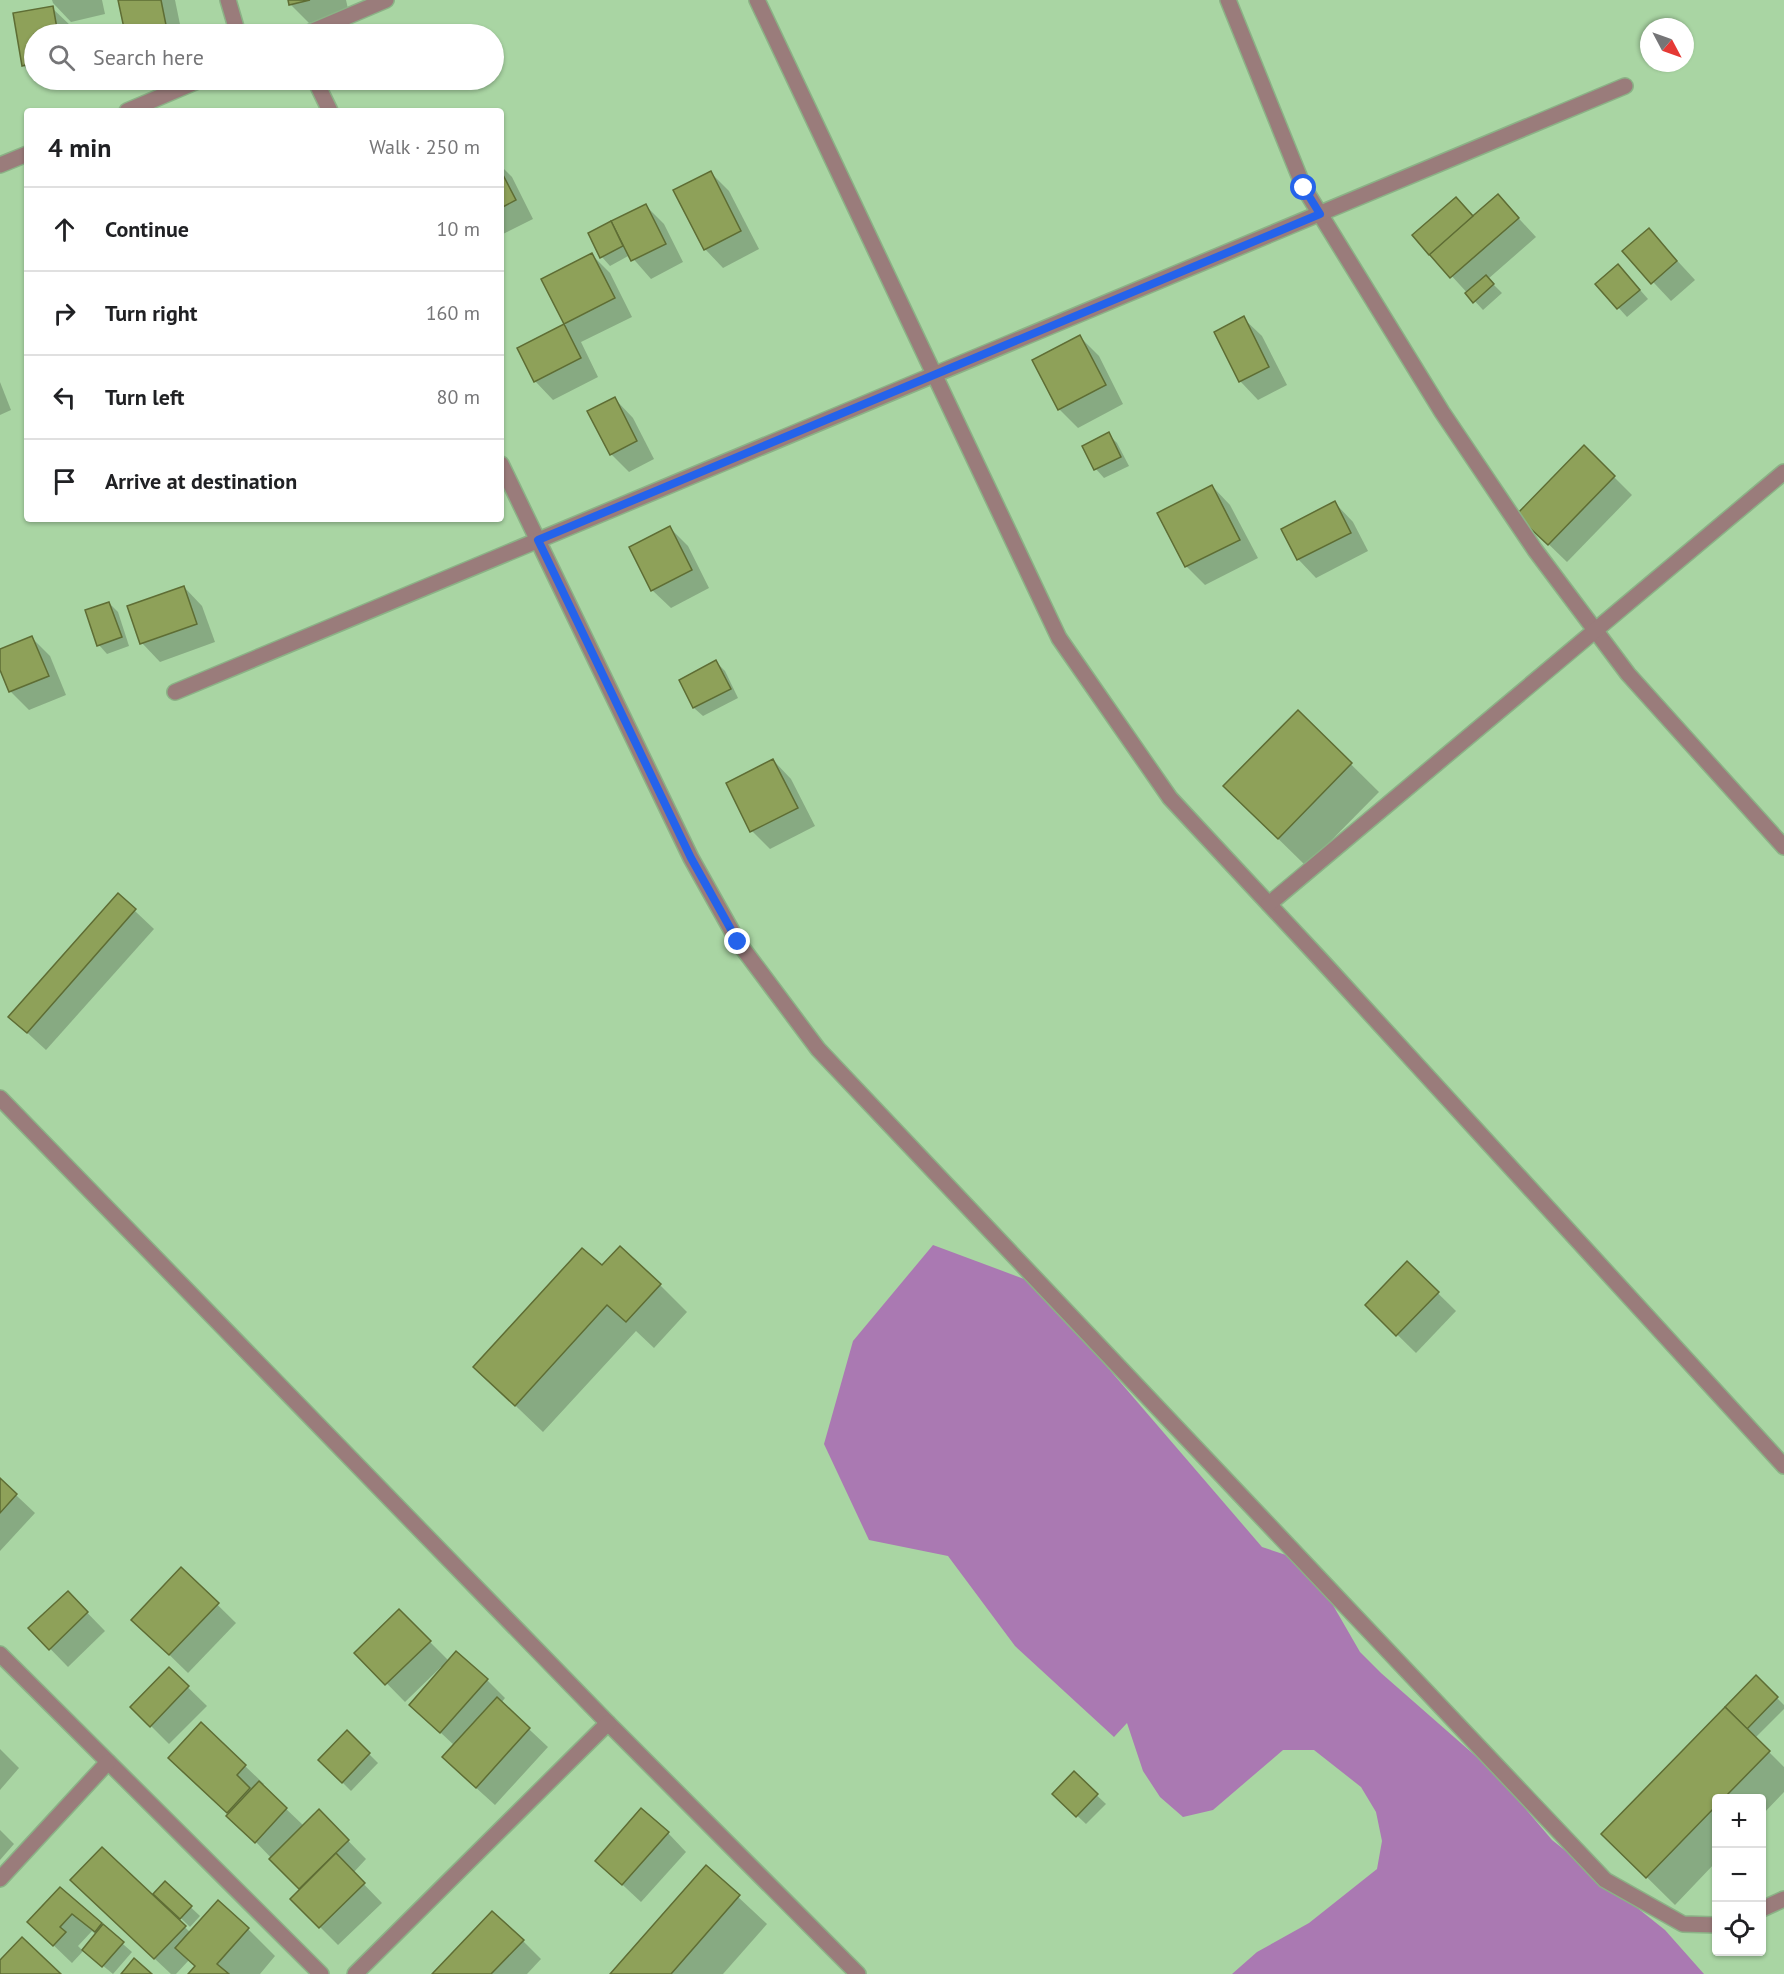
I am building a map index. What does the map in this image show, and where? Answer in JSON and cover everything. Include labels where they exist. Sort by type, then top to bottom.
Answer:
[{"type":"street","points":[[228,0],[235,24]]},
{"type":"street","points":[[330,24],[386,0]]},
{"type":"street","points":[[757,0],[1059,638],[1170,798],[1784,1466]]},
{"type":"street","points":[[1228,0],[1304,188],[1442,411],[1535,550],[1628,674],[1784,847]]},
{"type":"street","points":[[176,692],[1625,86]]},
{"type":"street","points":[[134,108],[176,90]]},
{"type":"street","points":[[320,90],[329,108]]},
{"type":"street","points":[[0,165],[24,155]]},
{"type":"street","points":[[504,470],[691,858],[738,942],[818,1049],[1605,1880],[1683,1924],[1712,1925]]},
{"type":"street","points":[[1269,904],[1784,472]]},
{"type":"street","points":[[0,1098],[608,1723],[858,1974]]},
{"type":"street","points":[[0,1654],[321,1974]]},
{"type":"street","points":[[355,1974],[608,1723]]},
{"type":"street","points":[[0,1879],[108,1762]]},
{"type":"street","points":[[1766,1907],[1784,1899]]},
{"type":"shaded area","points":[[933,1245],[1035,1283],[1262,1547],[1292,1557],[1330,1600],[1360,1652],[1495,1773],[1552,1840],[1665,1930],[1704,1974],[1232,1974],[1257,1952],[1309,1923],[1377,1869],[1382,1841],[1376,1812],[1361,1787],[1314,1750],[1283,1750],[1213,1810],[1183,1817],[1160,1797],[1143,1771],[1127,1723],[1114,1737],[1015,1646],[948,1556],[869,1540],[824,1444],[853,1341]]},
{"type":"building","points":[[118,0],[161,0],[166,24],[123,24]]},
{"type":"building","points":[[288,0],[310,0],[289,5]]},
{"type":"building","points":[[53,6],[56,24],[24,24],[24,66],[22,66],[13,13]]},
{"type":"building","points":[[711,171],[741,231],[704,250],[673,190]]},
{"type":"building","points":[[504,177],[516,200],[504,206]]},
{"type":"building","points":[[1498,194],[1519,218],[1450,278],[1429,254]]},
{"type":"building","points":[[1456,197],[1473,216],[1429,255],[1412,235]]},
{"type":"building","points":[[646,204],[666,244],[631,261],[611,221]]},
{"type":"building","points":[[611,221],[623,246],[600,258],[588,233]]},
{"type":"building","points":[[1649,228],[1677,261],[1651,284],[1622,251]]},
{"type":"building","points":[[592,253],[615,298],[564,324],[541,279]]},
{"type":"building","points":[[1618,264],[1640,290],[1617,309],[1595,284]]},
{"type":"building","points":[[1486,275],[1494,284],[1473,303],[1465,293]]},
{"type":"building","points":[[1244,316],[1269,367],[1239,382],[1214,332]]},
{"type":"building","points":[[564,324],[581,358],[534,382],[517,348]]},
{"type":"building","points":[[1080,335],[1106,385],[1058,410],[1032,360]]},
{"type":"building","points":[[615,397],[637,441],[610,455],[587,411]]},
{"type":"building","points":[[1109,432],[1121,457],[1094,470],[1082,446]]},
{"type":"building","points":[[1584,445],[1615,476],[1548,545],[1516,515]]},
{"type":"building","points":[[1212,485],[1240,540],[1185,567],[1157,513]]},
{"type":"building","points":[[1335,501],[1351,533],[1297,560],[1281,529]]},
{"type":"building","points":[[670,526],[692,570],[651,591],[629,547]]},
{"type":"building","points":[[184,586],[197,624],[140,644],[127,606]]},
{"type":"building","points":[[109,602],[122,637],[97,646],[85,610]]},
{"type":"building","points":[[32,636],[49,676],[9,692],[0,670],[0,649]]},
{"type":"building","points":[[716,660],[731,689],[693,708],[679,680]]},
{"type":"building","points":[[1298,710],[1352,763],[1278,839],[1223,786]]},
{"type":"building","points":[[773,759],[798,808],[750,832],[726,783]]},
{"type":"building","points":[[118,893],[136,909],[27,1033],[8,1017]]},
{"type":"building","points":[[620,1246],[661,1284],[626,1322],[607,1305],[515,1406],[473,1367],[582,1248],[602,1265]]},
{"type":"building","points":[[1407,1261],[1439,1292],[1396,1336],[1365,1305]]},
{"type":"building","points":[[0,1478],[17,1494],[0,1513]]},
{"type":"building","points":[[181,1567],[219,1603],[169,1655],[131,1620]]},
{"type":"building","points":[[68,1591],[88,1612],[49,1650],[28,1628]]},
{"type":"building","points":[[399,1609],[431,1641],[385,1685],[354,1653]]},
{"type":"building","points":[[456,1651],[488,1679],[440,1733],[409,1705]]},
{"type":"building","points":[[169,1667],[189,1686],[150,1727],[130,1707]]},
{"type":"building","points":[[1756,1675],[1778,1697],[1747,1729],[1725,1707]]},
{"type":"building","points":[[497,1697],[530,1728],[476,1788],[442,1757]]},
{"type":"building","points":[[1725,1707],[1770,1751],[1728,1794],[1712,1794],[1712,1810],[1646,1878],[1601,1834]]},
{"type":"building","points":[[201,1722],[246,1765],[237,1775],[250,1788],[227,1813],[168,1758]]},
{"type":"building","points":[[347,1730],[370,1753],[342,1783],[318,1760]]},
{"type":"building","points":[[1074,1771],[1098,1794],[1076,1817],[1052,1794]]},
{"type":"building","points":[[259,1781],[287,1808],[255,1843],[226,1816]]},
{"type":"building","points":[[641,1808],[669,1832],[622,1885],[595,1861]]},
{"type":"building","points":[[319,1809],[349,1840],[299,1889],[269,1859]]},
{"type":"building","points":[[102,1847],[186,1926],[154,1959],[70,1880]]},
{"type":"building","points":[[336,1853],[365,1883],[319,1928],[290,1899]]},
{"type":"building","points":[[706,1865],[740,1895],[671,1974],[610,1974]]},
{"type":"building","points":[[165,1881],[192,1906],[180,1919],[153,1894]]},
{"type":"building","points":[[60,1887],[102,1923],[95,1932],[72,1914],[60,1927],[66,1932],[53,1946],[27,1922]]},
{"type":"building","points":[[218,1900],[249,1928],[217,1964],[229,1974],[188,1974],[195,1966],[175,1948]]},
{"type":"building","points":[[492,1911],[524,1940],[491,1974],[432,1974]]},
{"type":"building","points":[[103,1924],[124,1942],[102,1967],[82,1950]]},
{"type":"building","points":[[22,1937],[61,1974],[0,1974],[0,1960]]},
{"type":"building","points":[[134,1958],[152,1974],[121,1974]]},
{"type":"route","points":[[738,942],[691,858],[538,540],[1320,214],[1304,188]]}]
